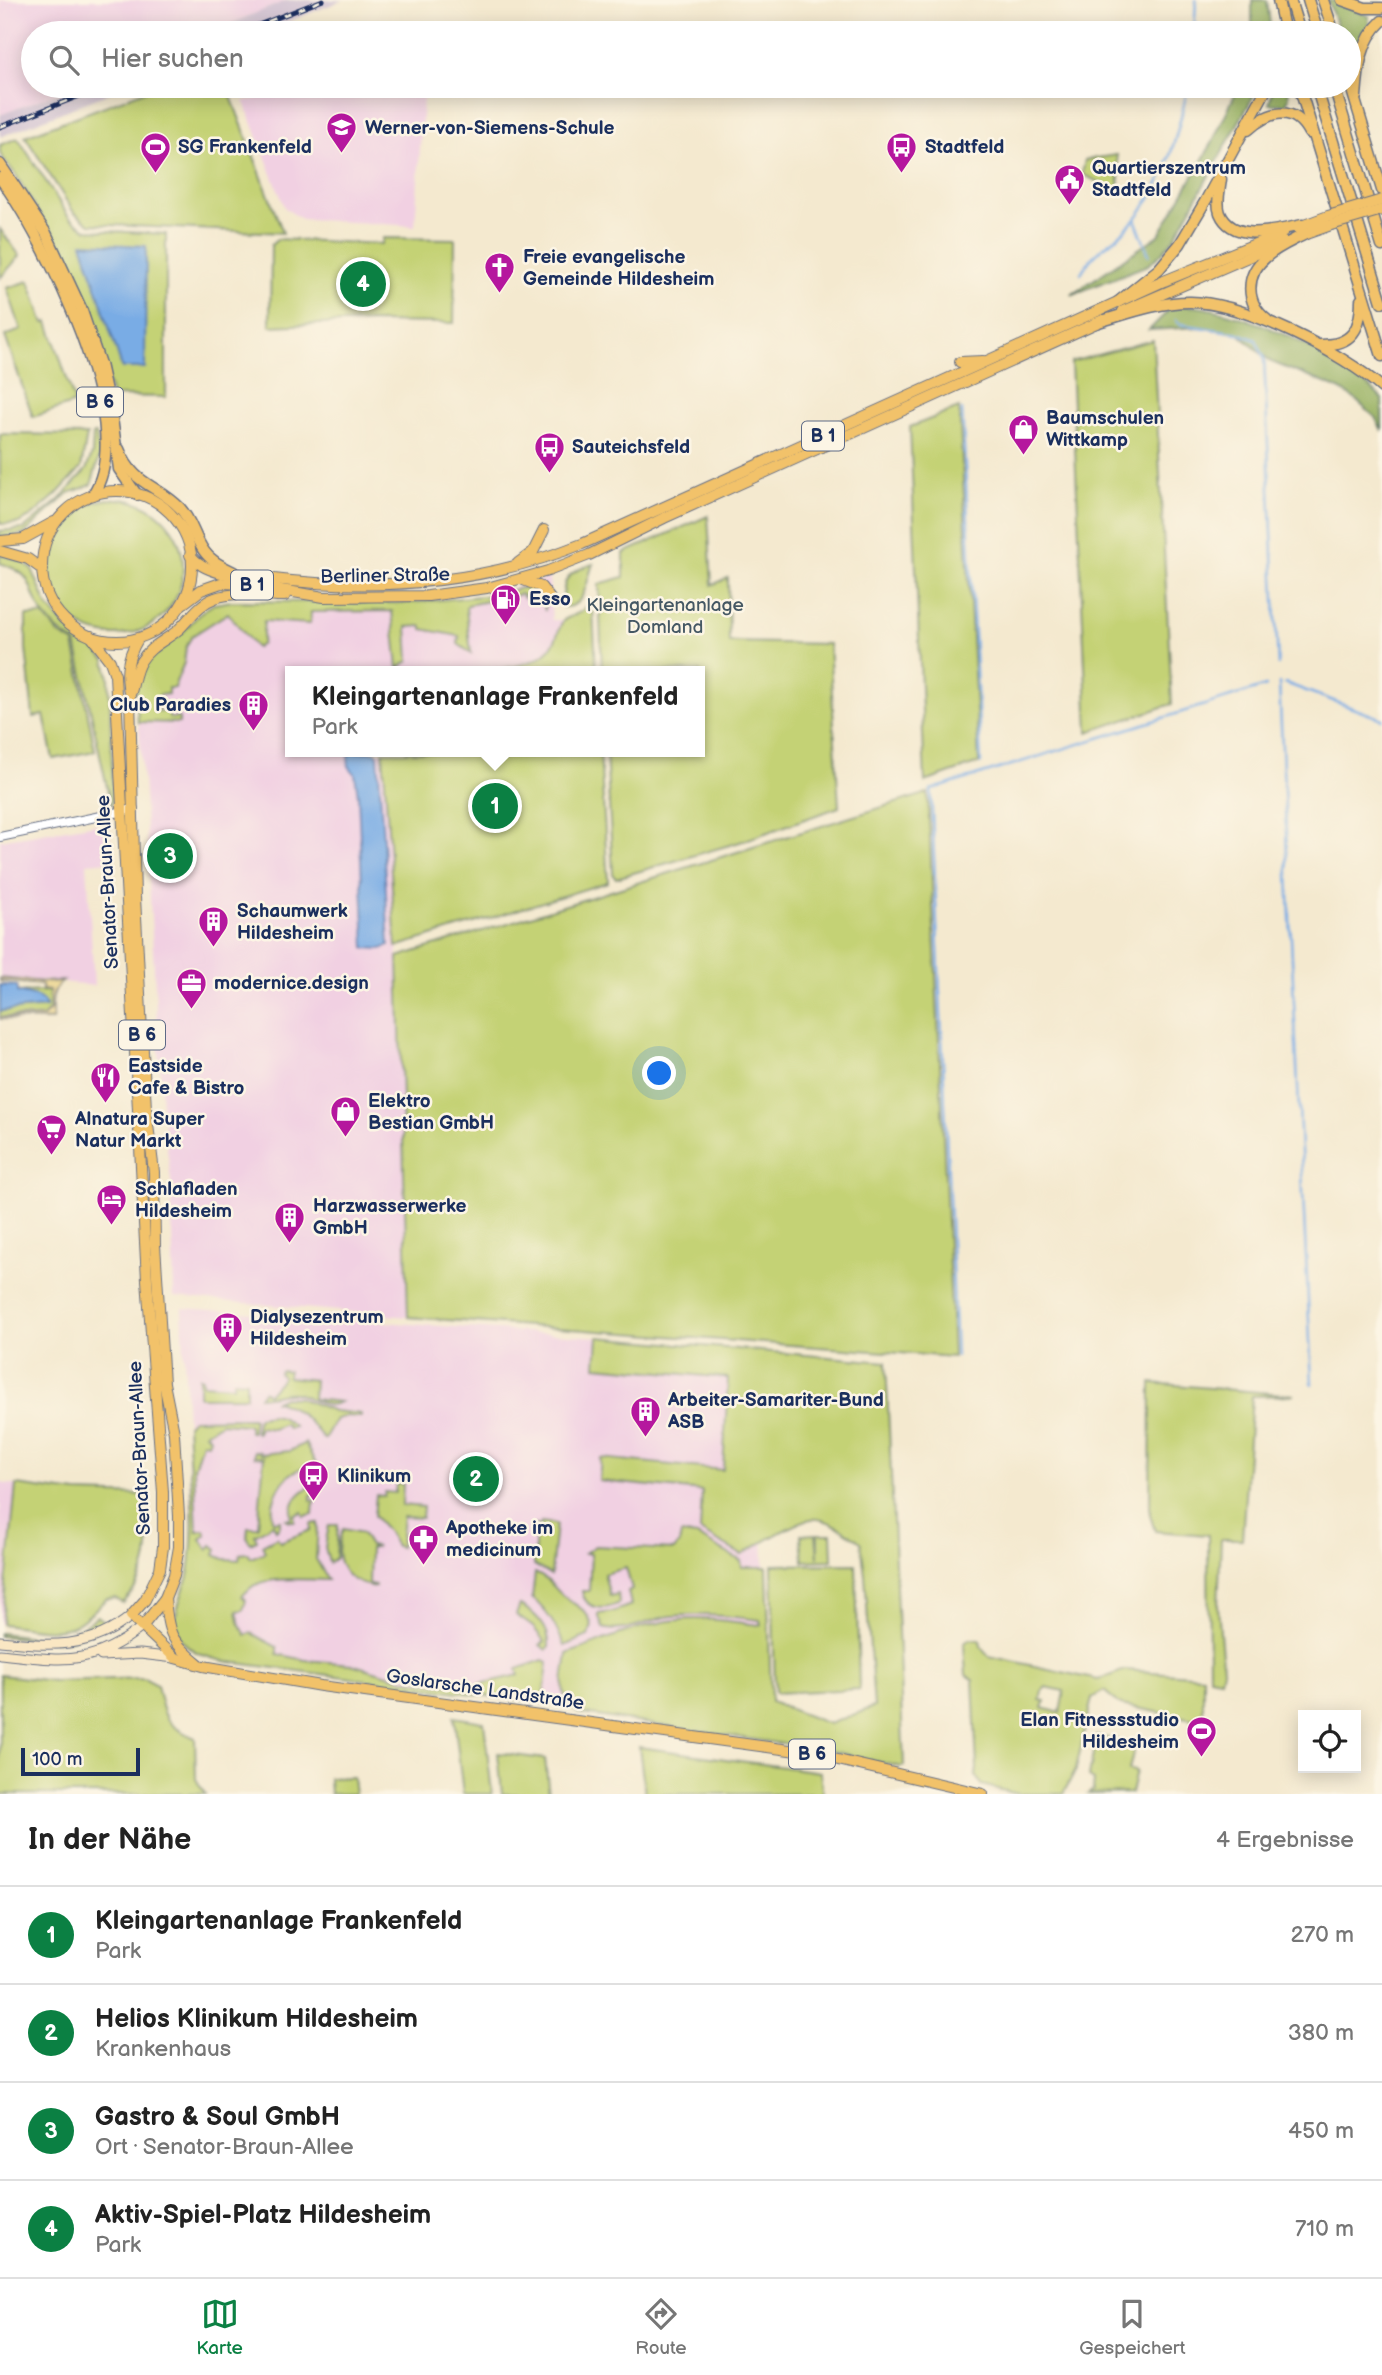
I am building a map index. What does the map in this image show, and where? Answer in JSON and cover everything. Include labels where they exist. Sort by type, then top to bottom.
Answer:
[{"type":"highway","points":[[1278,0],[1282,21]]},
{"type":"highway","points":[[1290,0],[1296,21]]},
{"type":"highway","points":[[1308,0],[1314,21]]},
{"type":"highway","points":[[1322,0],[1330,21]]},
{"type":"highway","points":[[1342,0],[1365,8],[1382,8]]},
{"type":"highway","points":[[1361,57],[1372,30],[1382,21]]},
{"type":"highway","points":[[1118,302],[1170,257],[1194,222],[1262,98]]},
{"type":"highway","points":[[1303,98],[1382,356]]},
{"type":"highway","points":[[1320,98],[1382,302]]},
{"type":"highway","points":[[1338,98],[1382,246]]},
{"type":"highway","points":[[1354,98],[1382,190]]},
{"type":"highway","points":[[1356,103],[1357,98]]},
{"type":"highway","points":[[1241,137],[1264,118],[1282,113],[1295,117],[1304,124],[1320,153]]},
{"type":"highway","name":"B 6","points":[[0,164],[46,233],[69,280],[100,364],[120,469],[137,495]]},
{"type":"highway","points":[[1222,171],[1218,202],[1220,212],[1234,227],[1250,232],[1303,230]]},
{"type":"highway","name":"B 6","points":[[0,178],[50,260],[72,310],[91,365],[106,444],[104,472],[93,494]]},
{"type":"highway","points":[[1275,326],[1260,315],[1254,306],[1250,296],[1253,274],[1267,257],[1303,230]]},
{"type":"highway","points":[[1314,344],[1332,345],[1351,336],[1361,316],[1361,290]]},
{"type":"highway","points":[[1095,323],[1167,303],[1215,304],[1237,310],[1314,344],[1353,365],[1382,388]]},
{"type":"highway","points":[[114,432],[122,457],[131,471],[179,508],[190,521],[210,558],[239,575]]},
{"type":"main road","name":"B 1","points":[[987,361],[1198,267],[1382,201]]},
{"type":"main road","name":"B 1","points":[[1329,221],[1382,210]]},
{"type":"main road","name":"B 1","points":[[1095,323],[1303,230]]},
{"type":"main road","name":"Berliner Straße","points":[[184,603],[201,590],[221,583],[244,584],[324,597],[391,598],[446,595],[487,588],[548,571],[589,555],[664,518],[1095,323]]},
{"type":"main road","points":[[960,362],[987,361]]},
{"type":"main road","name":"Berliner Straße","points":[[190,555],[204,567],[239,575],[327,584],[388,586],[439,582],[512,567],[582,544],[987,361]]},
{"type":"main road","points":[[0,541],[23,539],[55,522],[74,502],[93,494],[114,491],[137,495],[154,503],[169,515],[181,531],[190,555],[189,585],[184,603],[166,625],[138,639],[111,640],[91,636],[73,625],[58,610],[48,591],[43,570],[44,550],[55,522]]},
{"type":"main road","points":[[512,567],[533,552],[544,530]]},
{"type":"main road","points":[[0,551],[28,559],[43,570]]},
{"type":"main road","points":[[520,579],[541,587],[551,600]]},
{"type":"main road","points":[[130,697],[138,667],[145,655],[176,632],[207,602],[236,595],[324,597]]},
{"type":"main road","name":"Senator-Braun-Allee","points":[[91,636],[110,661],[115,675],[148,1289],[162,1462],[162,1557],[156,1579],[145,1600],[131,1616]]},
{"type":"main road","name":"Senator-Braun-Allee","points":[[138,639],[127,665],[135,897],[146,1109],[154,1172],[155,1245],[164,1383],[174,1433],[179,1495],[177,1562],[165,1598],[142,1627]]},
{"type":"main road","name":"B 6","points":[[165,1598],[169,1632],[176,1645],[203,1666]]},
{"type":"main road","points":[[0,1641],[47,1646],[79,1643],[116,1628],[131,1616]]},
{"type":"main road","name":"B 6","points":[[131,1616],[142,1627]]},
{"type":"main road","points":[[92,1656],[122,1642],[142,1627]]},
{"type":"main road","name":"Goslarsche Landstraße","points":[[142,1627],[175,1658],[203,1666],[321,1686],[804,1752],[983,1794]]},
{"type":"main road","points":[[0,1654],[61,1659],[140,1654],[175,1658]]},
{"type":"street","points":[[0,837],[134,809]]},
{"type":"shaded area","points":[[0,0],[288,0],[237,21],[21,21],[21,98],[43,98],[0,115]]},
{"type":"shaded area","points":[[288,0],[343,0],[290,21],[237,21]]},
{"type":"shaded area","points":[[44,98],[97,98],[0,137],[0,115]]},
{"type":"shaded area","name":"Werner-von-Siemens-Schule","points":[[259,98],[423,98],[415,226],[301,219],[285,208],[244,101]]},
{"type":"shaded area","points":[[549,578],[552,620],[563,620],[556,640],[548,652],[533,661],[510,666],[285,666],[285,757],[383,757],[398,957],[408,1317],[174,1297],[171,1181],[162,1108],[136,687],[157,650],[172,641],[214,604],[407,603],[483,595]]},
{"type":"shaded area","points":[[109,822],[112,861],[87,863],[94,986],[0,978],[0,840]]},
{"type":"shaded area","points":[[182,1308],[598,1337],[758,1352],[769,1736],[201,1655],[188,1648],[177,1632],[176,1622],[189,1573],[192,1543]]},
{"type":"shaded area","points":[[0,1483],[16,1485],[2,1624],[0,1624]]},
{"type":"green space","points":[[1252,0],[1267,0],[1270,21],[1252,21]]},
{"type":"green space","points":[[1328,0],[1369,16],[1369,25],[1361,39],[1361,21],[1335,21]]},
{"type":"green space","name":"SG Frankenfeld","points":[[126,98],[232,98],[283,233],[90,224],[73,211],[25,136]]},
{"type":"green space","points":[[1233,98],[1252,98],[1175,237],[1162,253],[1148,265],[1071,295],[1159,235],[1211,145]]},
{"type":"green space","points":[[1271,98],[1289,98],[1286,104],[1269,104]]},
{"type":"green space","points":[[18,138],[69,217],[87,230],[166,234],[166,397],[112,396],[74,273],[16,175],[0,154],[0,145]]},
{"type":"green space","points":[[1117,155],[1120,193],[1082,174],[1085,160]]},
{"type":"green space","points":[[0,229],[20,256],[0,278]]},
{"type":"green space","points":[[383,238],[455,239],[454,323],[370,322],[270,326],[271,245],[278,239],[382,244]]},
{"type":"green space","points":[[29,281],[44,323],[48,322],[75,403],[33,417],[5,336],[21,330],[7,288]]},
{"type":"green space","points":[[1191,306],[1239,317],[1266,327],[1344,367],[1382,399],[1382,431],[1375,417],[1350,395],[1271,362],[1238,333],[1199,327],[1149,330],[1172,307]]},
{"type":"green space","points":[[1153,340],[1172,704],[1088,732],[1071,362]]},
{"type":"green space","points":[[959,408],[979,763],[925,782],[910,427]]},
{"type":"green space","points":[[0,434],[87,435],[81,468],[56,495],[32,516],[19,523],[0,524]]},
{"type":"green space","points":[[93,434],[96,434],[100,455],[91,485],[69,493],[24,534],[0,537],[0,531],[24,529],[60,499],[86,470],[92,454]]},
{"type":"green space","points":[[115,499],[141,504],[163,519],[178,541],[183,567],[178,593],[163,615],[141,630],[115,635],[89,630],[67,615],[52,593],[47,567],[52,541],[67,519],[89,504]]},
{"type":"green space","name":"Kleingartenanlage Domland","points":[[708,516],[712,585],[728,578],[729,642],[829,644],[839,807],[740,842],[616,878],[613,874],[606,757],[705,757],[705,666],[602,666],[599,584],[624,577],[624,553]]},
{"type":"green space","points":[[0,554],[32,569],[47,605],[66,628],[91,645],[105,660],[109,677],[111,806],[76,643],[49,621],[37,603],[26,577],[0,563]]},
{"type":"green space","points":[[593,564],[581,598],[571,606],[563,607],[563,590],[568,578],[577,570]]},
{"type":"green space","points":[[529,586],[540,590],[544,598],[545,611],[542,598],[537,599],[527,594],[524,598],[521,594],[468,605],[466,608],[471,653],[458,644],[459,636],[422,629],[422,626],[407,627],[409,661],[401,666],[398,666],[392,611],[311,612],[310,624],[264,621],[262,644],[256,648],[228,613],[192,636],[186,647],[184,663],[175,688],[168,688],[168,694],[159,695],[158,711],[169,711],[169,718],[179,718],[179,723],[138,722],[136,687],[145,662],[184,631],[201,612],[214,604],[232,601],[407,603],[493,595]]},
{"type":"green space","points":[[587,606],[593,608],[596,666],[514,666],[543,655],[554,643],[563,620],[581,612]]},
{"type":"green space","points":[[43,615],[59,634],[74,643],[95,751],[53,759],[44,715],[33,717],[26,648],[26,616]]},
{"type":"green space","points":[[383,757],[600,757],[608,882],[396,947]]},
{"type":"green space","points":[[928,793],[953,1357],[408,1317],[398,957]]},
{"type":"green space","points":[[49,991],[50,1011],[43,1017],[0,1017],[0,1011],[46,1007],[35,996],[17,992]]},
{"type":"green space","points":[[598,1337],[886,1362],[904,1766],[836,1752],[578,1713],[571,1707],[563,1687],[567,1654],[624,1633],[678,1620],[720,1620],[761,1625],[760,1620],[694,1615],[664,1617],[629,1628],[603,1628],[598,1614],[631,1605],[628,1591],[632,1589],[626,1568],[604,1574],[610,1596],[618,1594],[619,1603],[602,1608],[587,1602],[582,1591],[589,1591],[591,1554],[585,1553],[595,1546],[674,1550],[679,1544],[681,1534],[697,1536],[741,1561],[742,1567],[767,1567],[771,1702],[829,1724],[874,1707],[861,1542],[831,1523],[811,1519],[787,1529],[742,1555],[700,1531],[702,1491],[599,1481],[601,1458],[723,1470],[728,1378],[596,1366]]},
{"type":"green space","points":[[281,1370],[288,1371],[288,1377],[314,1380],[313,1399],[340,1402],[330,1405],[293,1393],[259,1397],[263,1391],[268,1394],[283,1377],[279,1373]]},
{"type":"green space","points":[[199,1377],[202,1378],[202,1384],[233,1386],[234,1380],[246,1381],[246,1397],[199,1397]]},
{"type":"green space","points":[[1151,1383],[1295,1395],[1252,1396],[1242,1539],[1221,1539],[1218,1606],[1223,1670],[1221,1679],[1209,1677],[1208,1535],[1155,1531],[1150,1515]]},
{"type":"green space","points":[[284,1397],[299,1398],[334,1411],[361,1414],[361,1417],[347,1416],[336,1419],[324,1439],[297,1411],[275,1401]]},
{"type":"green space","points":[[258,1417],[281,1417],[294,1426],[288,1429],[285,1424],[273,1429],[259,1427],[257,1433],[255,1432]]},
{"type":"green space","points":[[254,1418],[252,1432],[249,1432],[249,1425],[221,1423],[205,1433],[210,1438],[208,1443],[202,1442],[194,1468],[197,1531],[204,1530],[206,1535],[201,1539],[208,1550],[212,1545],[217,1549],[215,1555],[239,1560],[240,1554],[248,1553],[251,1558],[265,1552],[262,1545],[277,1537],[280,1542],[311,1530],[311,1524],[318,1523],[316,1559],[328,1580],[280,1579],[253,1586],[242,1596],[246,1600],[243,1610],[237,1611],[240,1625],[246,1635],[251,1633],[277,1647],[277,1654],[305,1660],[351,1664],[402,1679],[435,1684],[471,1686],[519,1675],[517,1669],[543,1660],[548,1662],[543,1703],[229,1662],[197,1653],[185,1643],[180,1637],[176,1622],[189,1571],[192,1535],[187,1424],[192,1419]]},
{"type":"green space","points":[[305,1443],[316,1464],[315,1469],[308,1471],[306,1467],[284,1480],[273,1504],[272,1513],[273,1521],[280,1520],[280,1526],[276,1530],[273,1524],[255,1535],[257,1540],[250,1543],[247,1538],[248,1527],[258,1527],[264,1457],[254,1456],[254,1451],[261,1454],[290,1451]]},
{"type":"green space","points":[[312,1479],[315,1479],[314,1495],[311,1495],[311,1500],[314,1500],[313,1514],[304,1516],[302,1512],[294,1515],[295,1521],[289,1521],[286,1519],[291,1518],[294,1502],[300,1494],[314,1485]]},
{"type":"green space","points":[[396,1484],[403,1484],[402,1505],[423,1507],[422,1518],[403,1517],[400,1547],[396,1546],[374,1516],[376,1495],[395,1493]]},
{"type":"green space","points":[[16,1485],[77,1493],[146,1495],[148,1552],[141,1578],[123,1603],[115,1598],[106,1599],[83,1620],[67,1628],[49,1630],[2,1624]]},
{"type":"green space","points":[[541,1522],[556,1524],[551,1575],[534,1565],[536,1525],[541,1526]]},
{"type":"green space","points":[[329,1525],[338,1525],[336,1558],[329,1563],[325,1547]]},
{"type":"green space","points":[[343,1529],[362,1533],[370,1546],[377,1547],[370,1549],[369,1584],[375,1587],[354,1580],[342,1567],[338,1550]]},
{"type":"green space","points":[[816,1534],[818,1558],[818,1534],[831,1534],[832,1560],[803,1561],[801,1535]]},
{"type":"green space","points":[[856,1564],[859,1689],[775,1693],[772,1565]]},
{"type":"green space","points":[[535,1573],[546,1579],[587,1615],[592,1626],[588,1636],[564,1646],[551,1620],[532,1598]]},
{"type":"green space","points":[[520,1605],[545,1627],[549,1640],[546,1650],[540,1645],[545,1642],[533,1627],[516,1615]]},
{"type":"green space","points":[[97,1616],[108,1625],[69,1640],[0,1636],[0,1633],[40,1637],[63,1635]]},
{"type":"green space","points":[[969,1639],[980,1640],[989,1656],[1098,1680],[1125,1670],[1203,1676],[1203,1721],[1121,1705],[1104,1691],[1092,1698],[1076,1769],[1063,1794],[1018,1794],[981,1785],[976,1776],[973,1680],[966,1675],[964,1644]],"holes":[[[1046,1687],[1064,1691],[1060,1713],[1043,1708],[1045,1701],[1040,1700]]]},
{"type":"green space","points":[[0,1675],[54,1681],[144,1678],[157,1685],[164,1712],[171,1724],[195,1738],[196,1779],[205,1794],[0,1794]]},
{"type":"green space","points":[[454,1717],[484,1722],[492,1794],[463,1794]]},
{"type":"green space","points":[[1096,1736],[1135,1744],[1129,1770],[1136,1771],[1131,1793],[1088,1794],[1093,1790],[1094,1780],[1089,1777]]},
{"type":"green space","points":[[639,1747],[820,1772],[823,1794],[645,1794]]},
{"type":"green space","points":[[498,1753],[545,1759],[549,1794],[502,1794]]},
{"type":"green space","points":[[353,1777],[355,1794],[330,1794],[329,1778]]},
{"type":"sand","points":[[0,978],[63,981],[53,994],[53,1020],[0,1019],[43,1017],[50,1010],[49,991],[42,990],[42,985],[0,981]]},
{"type":"water","points":[[82,243],[146,246],[145,368],[122,368]]},
{"type":"water","points":[[348,757],[378,757],[389,945],[382,949],[365,948],[358,796],[355,774],[349,766]]},
{"type":"water","points":[[0,985],[17,986],[17,992],[42,1000],[46,1007],[0,1011]]},
{"type":"waterway","points":[[1195,21],[1196,0]]},
{"type":"waterway","points":[[1081,274],[1096,254],[1126,229],[1151,198],[1168,162],[1185,98]]},
{"type":"waterway","points":[[1135,219],[1149,255]]},
{"type":"waterway","points":[[1176,320],[1180,324],[1238,333],[1256,340],[1264,357],[1278,665]]},
{"type":"waterway","points":[[962,410],[981,763]]},
{"type":"waterway","points":[[1279,683],[1312,1384]]},
{"type":"waterway","points":[[1285,683],[1382,719]]},
{"type":"waterway","points":[[956,1356],[931,790],[1266,686]]},
{"type":"railway","points":[[269,21],[323,0]]},
{"type":"railway","points":[[0,127],[74,98]]},
{"type":"place","name":"Werner-von-Siemens-Schule","points":[[342,155]]},
{"type":"place","name":"SG Frankenfeld","points":[[155,174]]},
{"type":"place","name":"Stadtfeld","points":[[902,174]]},
{"type":"place","name":"Quartierszentrum Stadtfeld","points":[[1069,206]]},
{"type":"place","name":"Aktiv-Spiel-Platz Hildesheim","points":[[363,284]]},
{"type":"place","name":"Freie evangelische Gemeinde Hildesheim","points":[[500,295]]},
{"type":"place","name":"Baumschulen Wittkamp","points":[[1023,456]]},
{"type":"place","name":"Sauteichsfeld","points":[[549,474]]},
{"type":"place","name":"Esso","points":[[506,626]]},
{"type":"place","name":"Club Paradies","points":[[254,732]]},
{"type":"place","name":"Kleingartenanlage Frankenfeld","points":[[495,806]]},
{"type":"place","name":"Gastro & Soul GmbH","points":[[170,856]]},
{"type":"place","name":"Schaumwerk Hildesheim","points":[[214,949]]},
{"type":"place","name":"modernice.design","points":[[191,1010]]},
{"type":"place","name":"Eastside Cafe & Bistro","points":[[105,1104]]},
{"type":"place","name":"Elektro Bestian GmbH","points":[[345,1139]]},
{"type":"place","name":"Alnatura Super Natur Markt","points":[[52,1157]]},
{"type":"place","name":"Schlafladen Hildesheim","points":[[112,1227]]},
{"type":"place","name":"Harzwasserwerke GmbH","points":[[290,1244]]},
{"type":"place","name":"Dialysezentrum Hildesheim","points":[[227,1355]]},
{"type":"place","name":"Arbeiter-Samariter-Bund ASB","points":[[645,1438]]},
{"type":"place","name":"Helios Klinikum Hildesheim","points":[[476,1479]]},
{"type":"place","name":"Klinikum","points":[[314,1503]]},
{"type":"place","name":"Apotheke im medicinum","points":[[423,1566]]},
{"type":"place","name":"Elan Fitnessstudio Hildesheim","points":[[1202,1758]]}]
